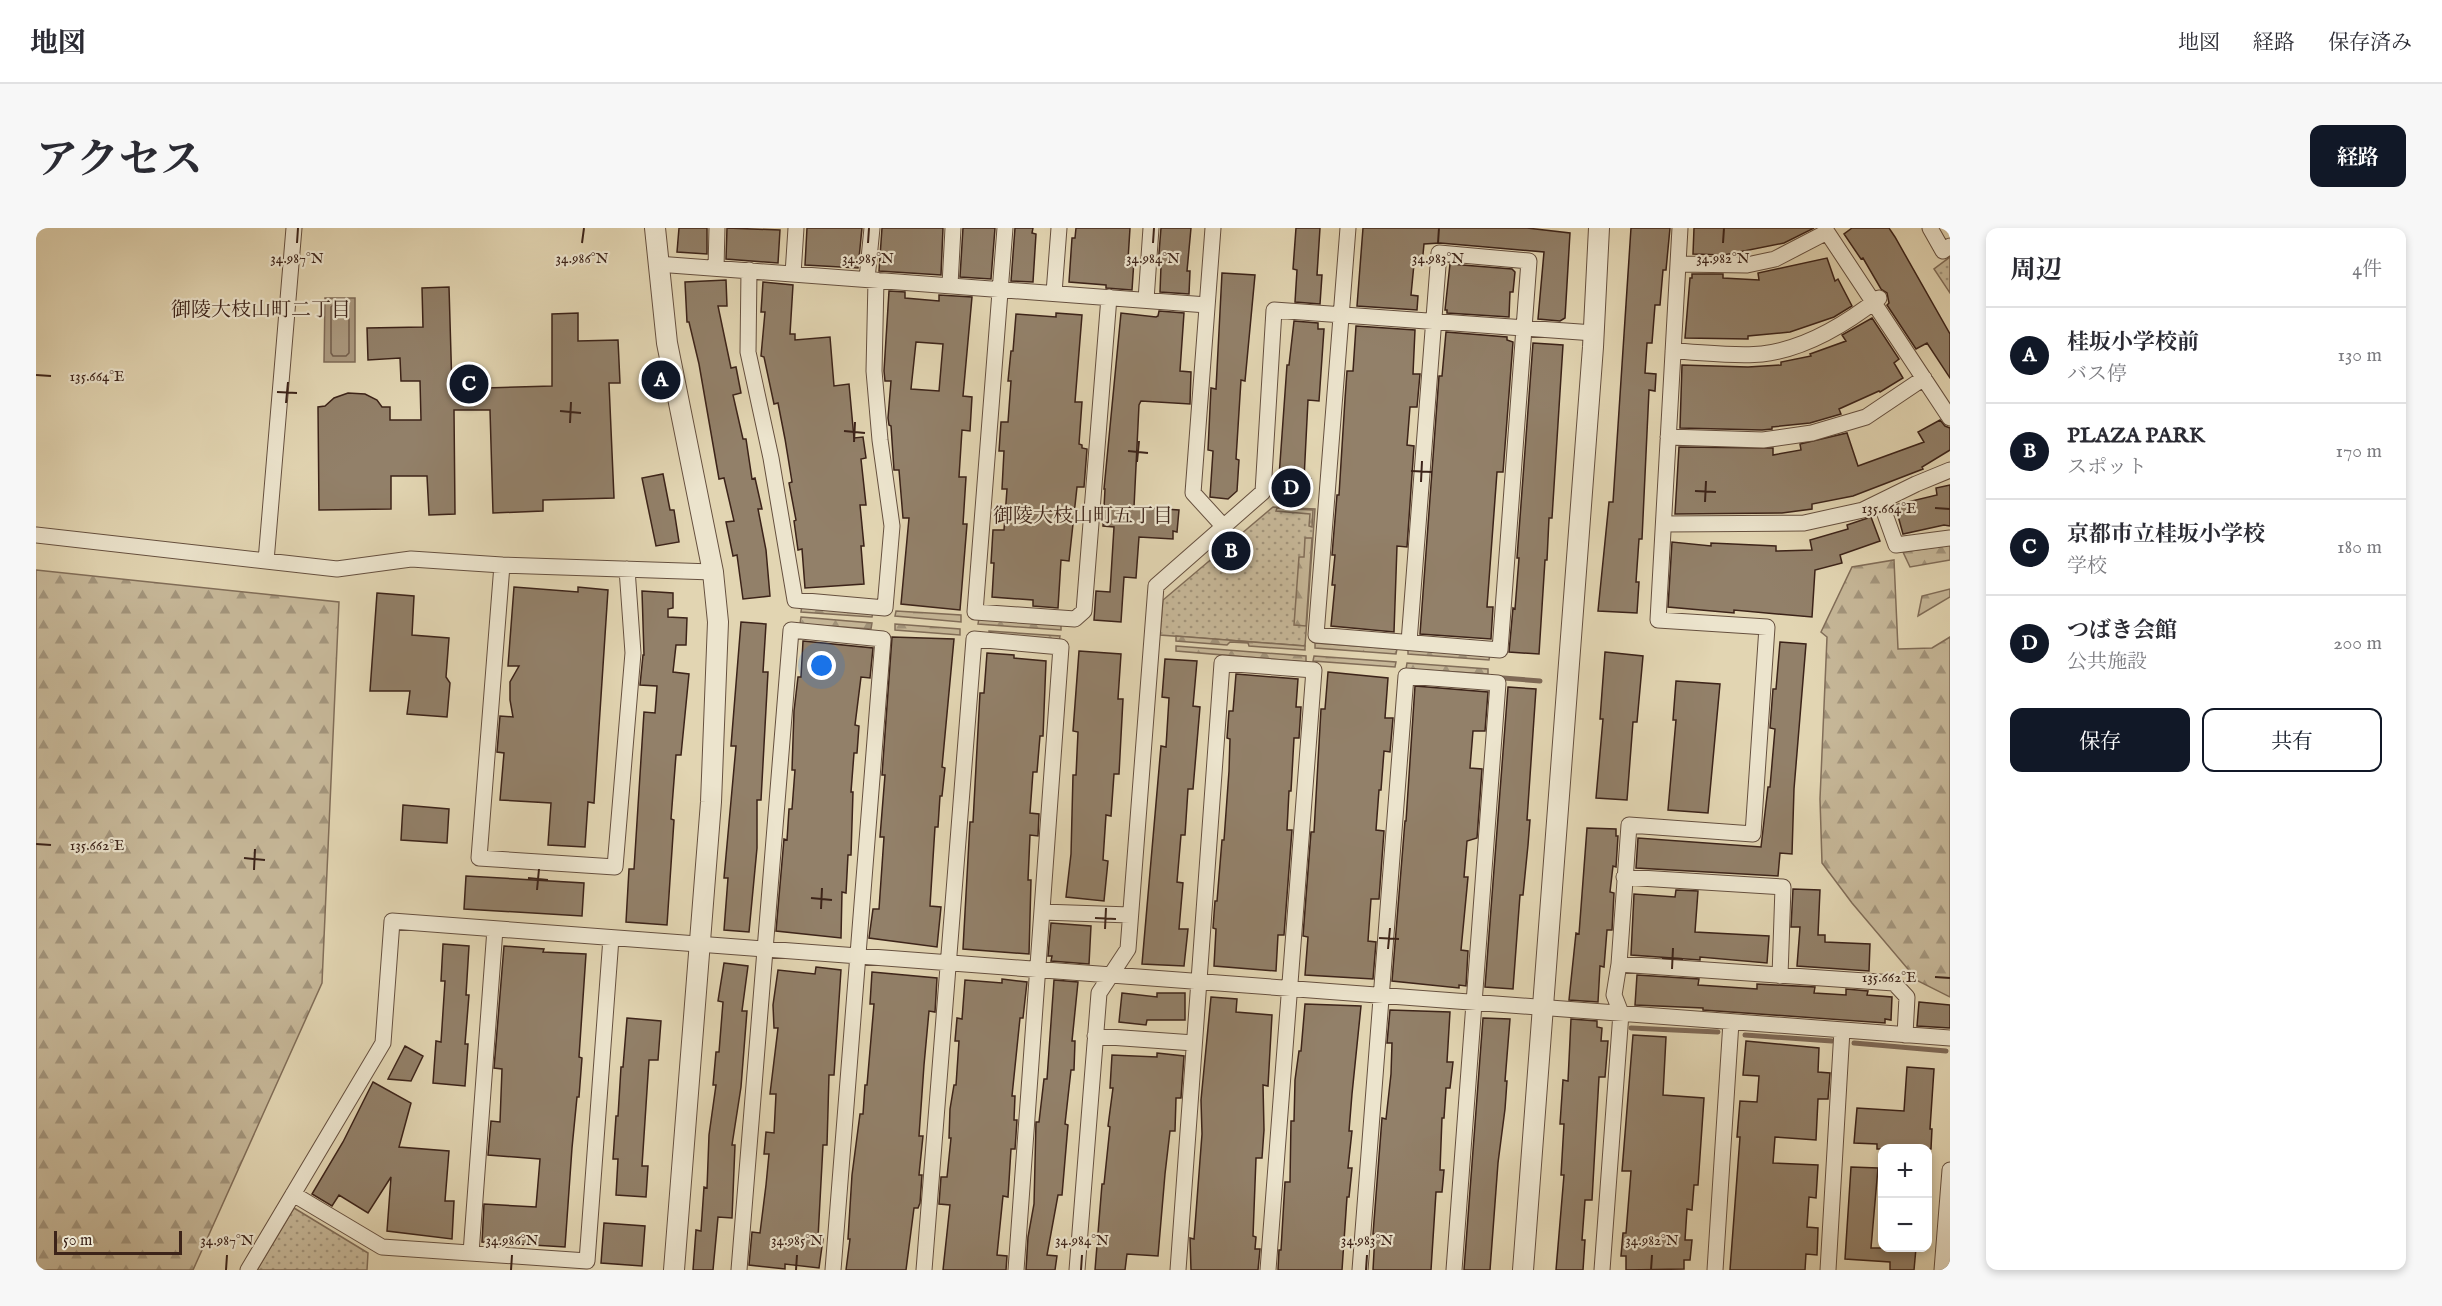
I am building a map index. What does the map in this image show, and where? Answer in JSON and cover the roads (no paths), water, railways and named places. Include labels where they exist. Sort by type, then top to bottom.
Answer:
[{"type":"street","points":[[266,561],[294,228]]},
{"type":"street","points":[[655,228],[667,343],[713,573],[718,622],[711,802],[674,1270]]},
{"type":"street","points":[[716,268],[717,228]]},
{"type":"street","points":[[793,274],[796,228]]},
{"type":"street","points":[[749,270],[748,352],[771,458],[795,600],[885,608],[892,526],[874,371],[872,228]]},
{"type":"street","points":[[950,285],[953,228]]},
{"type":"street","points":[[1005,228],[975,612],[1075,619],[1084,611],[1109,297]]},
{"type":"street","points":[[1054,293],[1059,228]]},
{"type":"street","points":[[1146,300],[1151,228]]},
{"type":"street","points":[[1213,228],[1193,493],[1224,526]]},
{"type":"street","points":[[1348,228],[1316,635],[1500,650],[1529,261],[1439,253],[1408,642]]},
{"type":"street","points":[[1523,1270],[1594,333],[1599,228]]},
{"type":"street","points":[[1602,1270],[1621,1013],[1614,995],[1619,964],[1629,825],[1753,834],[1767,627],[1658,620],[1680,228]]},
{"type":"street","points":[[1930,228],[1943,250],[1950,246]]},
{"type":"street","points":[[1678,264],[1747,265],[1775,259],[1827,232],[1876,300],[1950,417]]},
{"type":"street","points":[[657,264],[1207,305]]},
{"type":"street","points":[[1673,351],[1762,354],[1799,345],[1845,322],[1876,300]]},
{"type":"street","points":[[1077,1270],[1099,993],[1128,949],[1156,586],[1263,492],[1275,310],[1594,333]]},
{"type":"street","points":[[1668,437],[1762,440],[1812,433],[1866,417],[1924,378]]},
{"type":"street","points":[[1664,524],[1804,524],[1863,510],[1950,470]]},
{"type":"street","points":[[1881,502],[1896,545],[1950,538]]},
{"type":"street","points":[[36,536],[337,569],[411,559],[713,573]]},
{"type":"street","points":[[502,565],[479,858],[615,867],[633,653],[627,569]]},
{"type":"street","points":[[739,1270],[791,630],[883,639],[833,1270]]},
{"type":"street","points":[[924,1270],[974,639],[1061,646],[1016,1270]]},
{"type":"street","points":[[1178,1270],[1222,663],[1314,670],[1268,1270]]},
{"type":"street","points":[[1360,1270],[1406,676],[1498,683],[1454,1270]]},
{"type":"street","points":[[1624,877],[1783,887],[1780,975]]},
{"type":"street","points":[[1042,912],[1130,915]]},
{"type":"street","points":[[248,1270],[383,1043],[392,921],[1950,1038]]},
{"type":"street","points":[[471,1253],[495,929]]},
{"type":"street","points":[[293,1194],[382,1247],[587,1261],[611,938]]},
{"type":"street","points":[[1619,964],[1894,982],[1907,997],[1905,1035]]},
{"type":"street","points":[[1715,1270],[1731,1022]]},
{"type":"street","points":[[1828,1270],[1842,1030]]},
{"type":"street","points":[[1095,1036],[1194,1043]]},
{"type":"street","points":[[1942,1270],[1947,1250],[1950,1170]]},
{"type":"water","points":[[325,298],[355,298],[355,362],[324,362]]},
{"type":"waterway","points":[[1503,678],[1540,681]]},
{"type":"waterway","points":[[1631,1028],[1718,1032]]},
{"type":"waterway","points":[[1745,1035],[1832,1041]]},
{"type":"waterway","points":[[1854,1043],[1946,1051]]},
{"type":"place","name":"桂坂小学校前","points":[[661,380]]},
{"type":"place","name":"京都市立桂坂小学校","points":[[469,384]]},
{"type":"place","name":"つばき会館","points":[[1291,488]]},
{"type":"place","name":"PLAZA PARK","points":[[1231,551]]},
{"type":"district","name":"御陵大枝山町二丁目","points":[[261,310]]},
{"type":"district","name":"御陵大枝山町五丁目","points":[[1083,516]]}]
